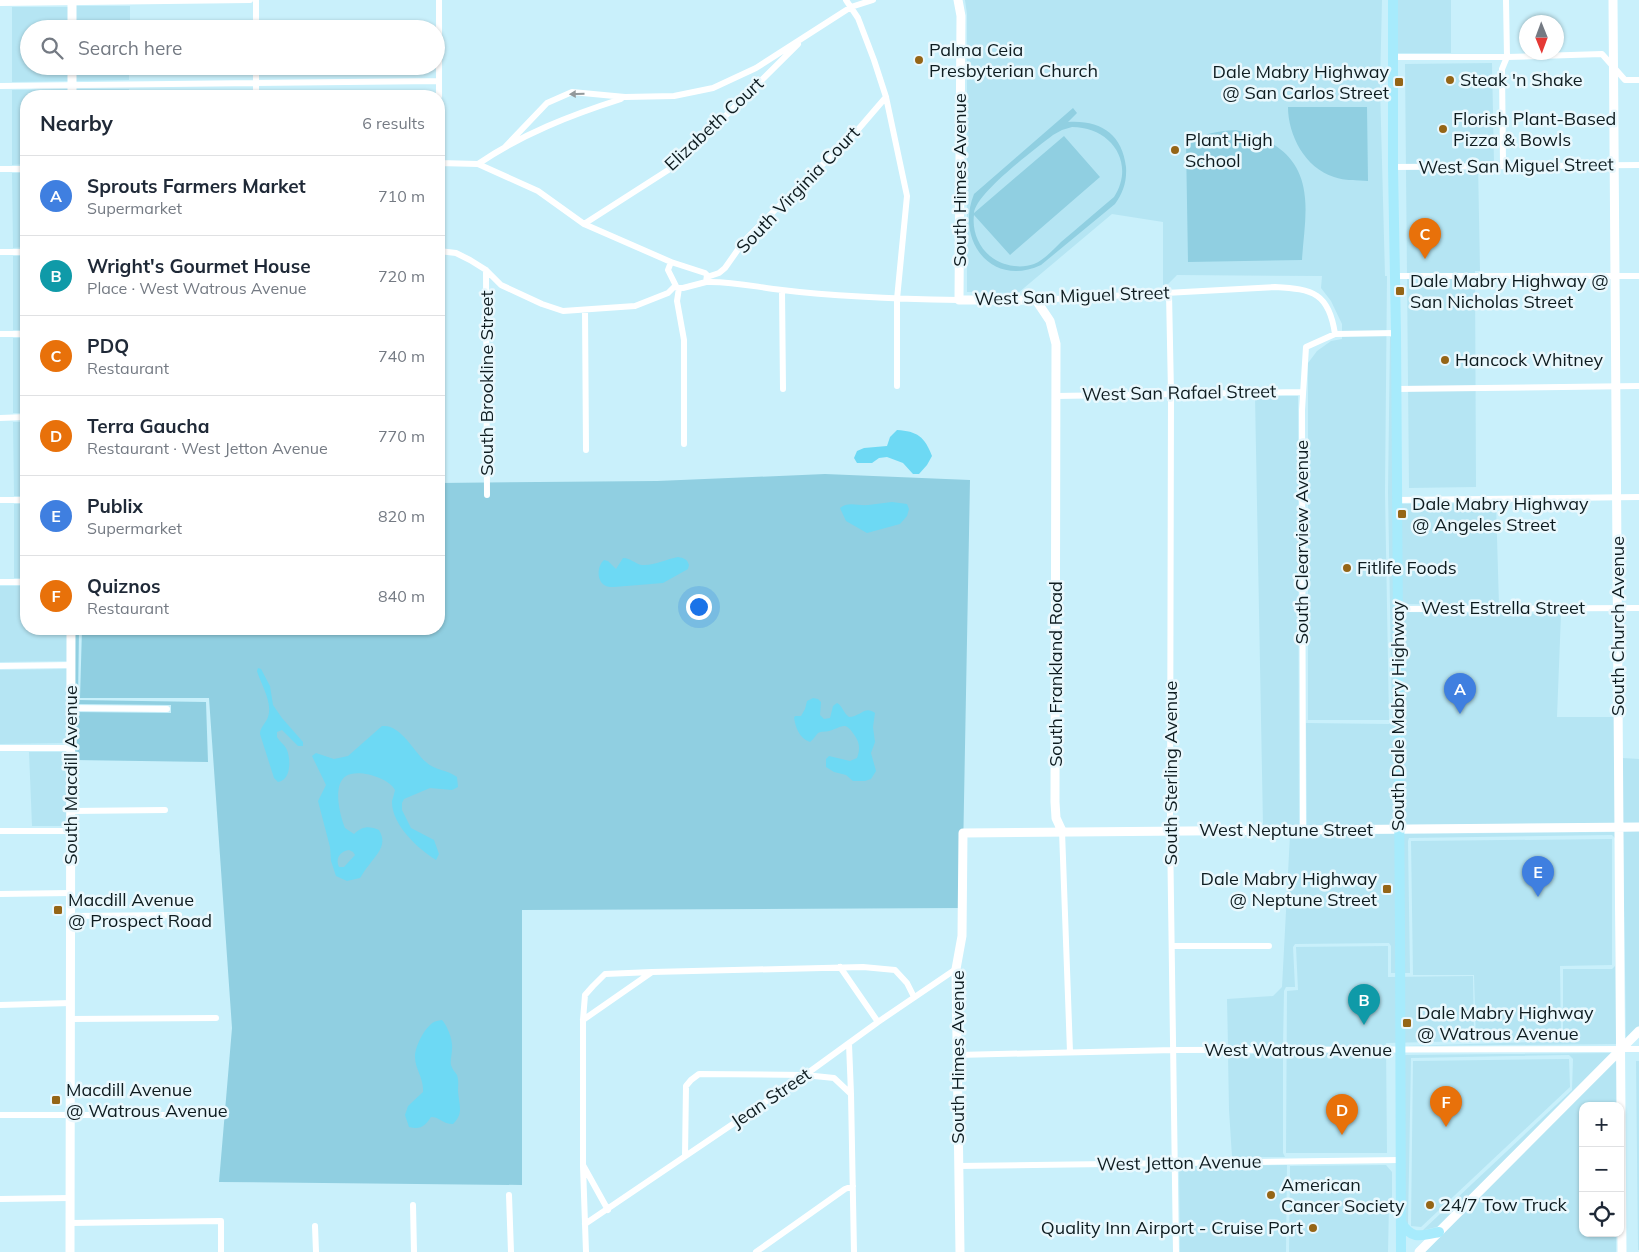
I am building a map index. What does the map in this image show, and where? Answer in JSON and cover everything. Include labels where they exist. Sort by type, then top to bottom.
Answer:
[{"type":"main road","name":"South Dale Mabry Highway","points":[[1393,0],[1401,1252]]},
{"type":"main road","points":[[1400,1221],[1405,1229],[1415,1236],[1439,1232]]},
{"type":"street","points":[[0,3],[250,0]]},
{"type":"street","points":[[256,0],[256,20]]},
{"type":"street","points":[[438,0],[438,20]]},
{"type":"street","points":[[846,0],[858,18],[886,97],[907,196],[897,299],[897,386]]},
{"type":"street","points":[[505,147],[547,103],[572,92],[625,98],[674,96],[713,88],[758,66],[851,7],[873,0]]},
{"type":"street","name":"South Himes Avenue","points":[[958,0],[961,16],[959,300]]},
{"type":"street","points":[[1503,165],[1502,69],[1507,57],[1506,0]]},
{"type":"street","name":"South Church Avenue","points":[[1613,0],[1622,1252]]},
{"type":"street","points":[[72,1],[72,20]]},
{"type":"street","name":"Elizabeth Court","points":[[584,224],[676,165],[808,34]]},
{"type":"street","points":[[1392,57],[1507,57],[1602,54],[1625,80],[1639,80]]},
{"type":"street","name":"Elizabeth Court","points":[[758,66],[769,72]]},
{"type":"street","points":[[72,75],[72,90]]},
{"type":"street","points":[[256,75],[256,90]]},
{"type":"street","points":[[438,75],[439,90]]},
{"type":"street","points":[[0,86],[438,81]]},
{"type":"street","name":"South Virginia Court","points":[[706,280],[725,268],[744,241],[810,175],[843,148],[886,97]]},
{"type":"street","points":[[478,164],[505,147],[550,124],[625,98]]},
{"type":"street","points":[[445,163],[478,164],[538,191],[584,224],[671,262],[705,273],[706,280],[677,287],[668,293],[635,306],[563,311],[542,304],[501,285],[486,270],[456,253],[445,252]]},
{"type":"street","name":"West San Miguel Street","points":[[1393,167],[1639,164]]},
{"type":"street","points":[[0,169],[20,169]]},
{"type":"street","points":[[0,252],[20,252]]},
{"type":"street","points":[[671,262],[668,270],[677,287],[677,301],[684,340],[684,444]]},
{"type":"street","name":"South Brookline Street","points":[[486,270],[487,495]]},
{"type":"street","points":[[1396,276],[1639,276]]},
{"type":"street","name":"West San Miguel Street","points":[[706,280],[782,290],[897,299],[959,300],[1036,300],[1275,287],[1298,288],[1313,293],[1325,303],[1333,320],[1335,334]]},
{"type":"street","points":[[782,290],[783,389]]},
{"type":"street","name":"South Sterling Avenue","points":[[1169,293],[1171,393],[1170,830],[1176,1252]]},
{"type":"street","name":"South Frankland Road","points":[[1036,300],[1050,321],[1056,344],[1055,810],[1056,818],[1062,831],[1070,1052]]},
{"type":"street","points":[[585,310],[586,450]]},
{"type":"street","name":"South Clearview Avenue","points":[[1303,830],[1302,392],[1306,348],[1335,334],[1396,333]]},
{"type":"street","points":[[0,334],[20,334]]},
{"type":"street","points":[[1396,389],[1639,386]]},
{"type":"street","name":"West San Rafael Street","points":[[1056,396],[1302,392]]},
{"type":"street","points":[[0,418],[20,417]]},
{"type":"street","points":[[1397,500],[1639,497]]},
{"type":"street","points":[[0,500],[20,500]]},
{"type":"street","points":[[0,582],[20,582]]},
{"type":"street","name":"West Estrella Street","points":[[1397,609],[1639,608]]},
{"type":"street","name":"South Macdill Avenue","points":[[70,1252],[71,635]]},
{"type":"street","points":[[0,666],[71,665]]},
{"type":"street","points":[[71,708],[167,709]]},
{"type":"street","points":[[0,748],[70,748]]},
{"type":"street","points":[[71,811],[165,810]]},
{"type":"street","name":"West Neptune Street","points":[[963,833],[1639,827]]},
{"type":"street","points":[[0,831],[71,831]]},
{"type":"street","name":"South Himes Avenue","points":[[960,1252],[956,969],[962,936],[963,833]]},
{"type":"street","points":[[0,894],[71,893]]},
{"type":"street","points":[[71,916],[179,916]]},
{"type":"street","points":[[1173,946],[1269,946]]},
{"type":"street","points":[[840,967],[878,1022]]},
{"type":"street","points":[[586,1252],[583,1165],[583,1020],[585,996],[605,974],[863,967],[895,970],[907,983],[914,997]]},
{"type":"street","name":"Jean Street","points":[[585,1224],[805,1076],[878,1022],[956,969]]},
{"type":"street","points":[[583,1020],[652,972]]},
{"type":"street","points":[[0,1005],[71,1003]]},
{"type":"street","points":[[71,1019],[216,1018]]},
{"type":"street","points":[[1419,1252],[1639,1031]]},
{"type":"street","points":[[849,1044],[854,1252]]},
{"type":"street","name":"West Watrous Avenue","points":[[957,1056],[1174,1050],[1639,1049]]},
{"type":"street","points":[[685,1156],[686,1086],[698,1074],[834,1078],[851,1094]]},
{"type":"street","points":[[0,1115],[169,1115]]},
{"type":"street","name":"West Jetton Avenue","points":[[958,1166],[1400,1160]]},
{"type":"street","points":[[583,1165],[608,1210]]},
{"type":"street","points":[[756,1252],[844,1190],[853,1186]]},
{"type":"street","points":[[509,1195],[511,1252]]},
{"type":"street","points":[[0,1199],[70,1198]]},
{"type":"street","points":[[412,1205],[414,1252]]},
{"type":"street","points":[[70,1223],[221,1222],[221,1252]]},
{"type":"street","points":[[315,1226],[316,1252]]},
{"type":"shaded area","name":"Plant High School","points":[[965,0],[1382,0],[1380,86],[1385,276],[1387,276],[1385,492],[1389,720],[1308,720],[1308,363],[1317,351],[1331,341],[1342,339],[1342,324],[1331,301],[1321,288],[1322,276],[1177,275],[1163,289],[1163,222],[1112,214],[1018,293],[967,292],[967,14]]},
{"type":"shaded area","points":[[1397,0],[1451,0],[1451,53],[1396,53]]},
{"type":"shaded area","points":[[76,6],[130,6],[130,20],[76,20]]},
{"type":"shaded area","points":[[12,7],[68,7],[68,20],[20,20],[20,75],[68,75],[68,81],[12,82]]},
{"type":"shaded area","points":[[1492,63],[1494,163],[1478,163],[1480,271],[1475,271],[1476,487],[1409,488],[1405,64]]},
{"type":"shaded area","points":[[76,75],[129,75],[129,80],[76,81]]},
{"type":"shaded area","points":[[68,89],[20,90],[20,164],[12,165],[12,90]]},
{"type":"shaded area","points":[[75,89],[129,89],[129,90]]},
{"type":"shaded area","points":[[1288,107],[1367,107],[1368,181],[1338,178],[1324,173],[1315,166],[1300,149],[1295,139],[1291,128]]},
{"type":"shaded area","points":[[1073,108],[1077,113],[1068,122],[1090,124],[1108,131],[1115,138],[1124,156],[1126,167],[1125,182],[1115,204],[1041,265],[1023,270],[1007,270],[993,265],[982,256],[974,243],[970,228],[969,211],[974,194]],"holes":[[[1072,127],[1098,133],[1108,140],[1116,149],[1121,160],[1120,184],[1114,197],[1045,257],[1034,264],[1029,266],[1011,266],[990,256],[982,247],[977,237],[974,215],[1010,255],[1100,177],[1064,136],[974,213],[977,204],[1007,172],[1053,135]]]},
{"type":"shaded area","points":[[1236,130],[1262,138],[1273,144],[1292,161],[1298,171],[1303,184],[1305,198],[1302,260],[1188,262],[1186,143],[1198,137],[1222,131]]},
{"type":"shaded area","points":[[12,173],[20,173],[20,247],[13,248]]},
{"type":"shaded area","points":[[13,256],[20,256],[20,330],[13,330]]},
{"type":"shaded area","points":[[1390,337],[1393,337],[1395,825],[1307,826],[1306,723],[1389,724],[1392,721],[1388,492]]},
{"type":"shaded area","points":[[13,338],[20,338],[20,413],[13,413]]},
{"type":"shaded area","points":[[1255,396],[1298,396],[1299,826],[1263,826]]},
{"type":"shaded area","points":[[13,422],[20,422],[20,496],[14,496]]},
{"type":"shaded area","points":[[897,430],[919,436],[929,449],[932,456],[919,474],[913,474],[903,463],[887,457],[879,458],[872,463],[857,463],[854,458],[857,451],[864,448],[887,446],[890,437]]},
{"type":"shaded area","points":[[825,474],[970,480],[962,908],[522,910],[522,1185],[219,1182],[232,1028],[209,698],[80,698],[82,635],[445,635],[445,483],[657,481]]},
{"type":"shaded area","points":[[892,502],[907,504],[909,509],[907,516],[900,524],[867,533],[846,521],[840,508],[850,504],[868,505]]},
{"type":"shaded area","points":[[1496,503],[1499,605],[1401,604],[1401,504]]},
{"type":"shaded area","points":[[14,504],[20,504],[20,578],[14,578]]},
{"type":"shaded area","points":[[678,557],[684,558],[687,561],[688,569],[663,583],[610,587],[603,584],[599,578],[600,566],[604,560],[608,561],[616,569],[623,558],[646,565]]},
{"type":"shaded area","points":[[0,586],[20,586],[20,635],[67,635],[67,661],[0,662]]},
{"type":"shaded area","points":[[1401,612],[1561,614],[1557,717],[1615,717],[1615,823],[1403,825]]},
{"type":"shaded area","points":[[75,635],[79,635],[78,700],[206,702],[208,762],[74,760],[74,712],[171,713],[171,705],[75,704]]},
{"type":"shaded area","points":[[258,668],[261,669],[270,686],[273,705],[303,742],[303,746],[298,746],[282,730],[277,732],[277,737],[287,750],[289,759],[288,774],[278,782],[274,778],[260,734],[268,717],[269,705],[257,671]]},
{"type":"shaded area","points":[[67,669],[67,743],[0,744],[0,670]]},
{"type":"shaded area","points":[[813,698],[821,702],[820,715],[824,719],[830,718],[833,706],[837,703],[849,717],[868,710],[875,713],[873,727],[875,742],[871,753],[876,771],[871,779],[853,781],[846,775],[834,772],[826,767],[826,759],[829,756],[850,761],[857,758],[859,744],[852,731],[846,726],[819,732],[810,742],[801,735],[794,718],[795,716],[801,716],[807,701]]},
{"type":"shaded area","points":[[382,726],[389,727],[401,734],[429,765],[457,777],[458,787],[452,790],[430,788],[404,799],[402,803],[402,810],[411,828],[434,840],[439,854],[436,860],[414,843],[401,827],[393,810],[392,801],[395,790],[392,786],[380,778],[358,773],[351,774],[342,780],[338,793],[339,809],[345,828],[354,834],[360,829],[366,828],[379,830],[382,845],[360,878],[347,881],[336,876],[318,801],[326,785],[312,756],[316,753],[334,759],[348,756]],"holes":[[[349,850],[355,855],[344,867],[339,867],[338,858],[341,854]]]},
{"type":"shaded area","points":[[29,752],[67,752],[67,826],[32,826]]},
{"type":"shaded area","points":[[1623,758],[1639,759],[1639,823],[1623,823]]},
{"type":"shaded area","points":[[1639,831],[1639,1026],[1626,1039],[1623,832]]},
{"type":"shaded area","points":[[1616,832],[1619,1044],[1404,1046],[1563,1041],[1563,969],[1612,969],[1615,966],[1615,838],[1612,835],[1409,838],[1410,973],[1404,973],[1403,834]]},
{"type":"shaded area","points":[[1284,834],[1395,834],[1396,973],[1391,973],[1391,946],[1389,943],[1295,944],[1293,947],[1295,987],[1286,987],[1284,991],[1283,1046],[1228,1046],[1227,999],[1273,996],[1282,987],[1290,835]]},
{"type":"shaded area","points":[[1612,839],[1612,965],[1560,966],[1561,1038],[1476,1041],[1474,975],[1413,975],[1411,841]]},
{"type":"shaded area","points":[[1388,946],[1388,977],[1473,976],[1474,1041],[1386,1043],[1387,1153],[1286,1153],[1287,991],[1298,990],[1296,947]]},
{"type":"shaded area","points":[[442,1020],[452,1042],[451,1063],[458,1079],[459,1116],[453,1124],[431,1117],[422,1126],[417,1128],[409,1127],[405,1115],[408,1106],[423,1092],[422,1082],[415,1061],[417,1048],[427,1028],[434,1022]]},
{"type":"shaded area","points":[[1613,1053],[1437,1227],[1420,1231],[1572,1090],[1573,1059],[1569,1055],[1411,1058],[1408,1225],[1405,1220],[1404,1055]]},
{"type":"shaded area","points":[[1228,1054],[1283,1054],[1283,1153],[1285,1157],[1232,1157]]},
{"type":"shaded area","points":[[1619,1058],[1619,1102],[1579,1102],[1579,1237],[1616,1237],[1616,1252],[1423,1252]]},
{"type":"shaded area","points":[[1569,1059],[1570,1087],[1421,1227],[1411,1226],[1413,1061]]},
{"type":"shaded area","points":[[1636,1061],[1639,1061],[1639,1250],[1638,1250]]},
{"type":"shaded area","points":[[1287,1165],[1286,1252],[1180,1252],[1179,1166]]},
{"type":"shaded area","name":"Quality Inn Airport - Cruise Port","points":[[1386,1165],[1392,1172],[1388,1252],[1289,1252],[1290,1166]]},
{"type":"place","name":"Palma Ceia Presbyterian Church","points":[[919,60]]},
{"type":"place","name":"Steak 'n Shake","points":[[1450,80]]},
{"type":"place","name":"Dale Mabry Highway @ San Carlos Street","points":[[1399,82]]},
{"type":"place","name":"Florish Plant-Based Pizza & Bowls","points":[[1443,129]]},
{"type":"place","name":"Plant High School","points":[[1175,150]]},
{"type":"place","name":"PDQ","points":[[1425,259]]},
{"type":"place","name":"Dale Mabry Highway @ San Nicholas Street","points":[[1400,291]]},
{"type":"place","name":"Hancock Whitney","points":[[1445,360]]},
{"type":"place","name":"Dale Mabry Highway @ Angeles Street","points":[[1402,514]]},
{"type":"place","name":"Fitlife Foods","points":[[1347,568]]},
{"type":"place","name":"Sprouts Farmers Market","points":[[1460,714]]},
{"type":"place","name":"Dale Mabry Highway @ Neptune Street","points":[[1387,889]]},
{"type":"place","name":"Publix","points":[[1538,897]]},
{"type":"place","name":"Macdill Avenue @ Prospect Road","points":[[58,910]]},
{"type":"place","name":"Dale Mabry Highway @ Watrous Avenue","points":[[1407,1023]]},
{"type":"place","name":"Wright's Gourmet House","points":[[1364,1025]]},
{"type":"place","name":"Macdill Avenue @ Watrous Avenue","points":[[56,1100]]},
{"type":"place","name":"Quiznos","points":[[1446,1127]]},
{"type":"place","name":"Terra Gaucha","points":[[1342,1135]]},
{"type":"place","name":"American Cancer Society","points":[[1271,1195]]},
{"type":"place","name":"24/7 Tow Truck","points":[[1430,1205]]},
{"type":"place","name":"Quality Inn Airport - Cruise Port","points":[[1313,1228]]}]
